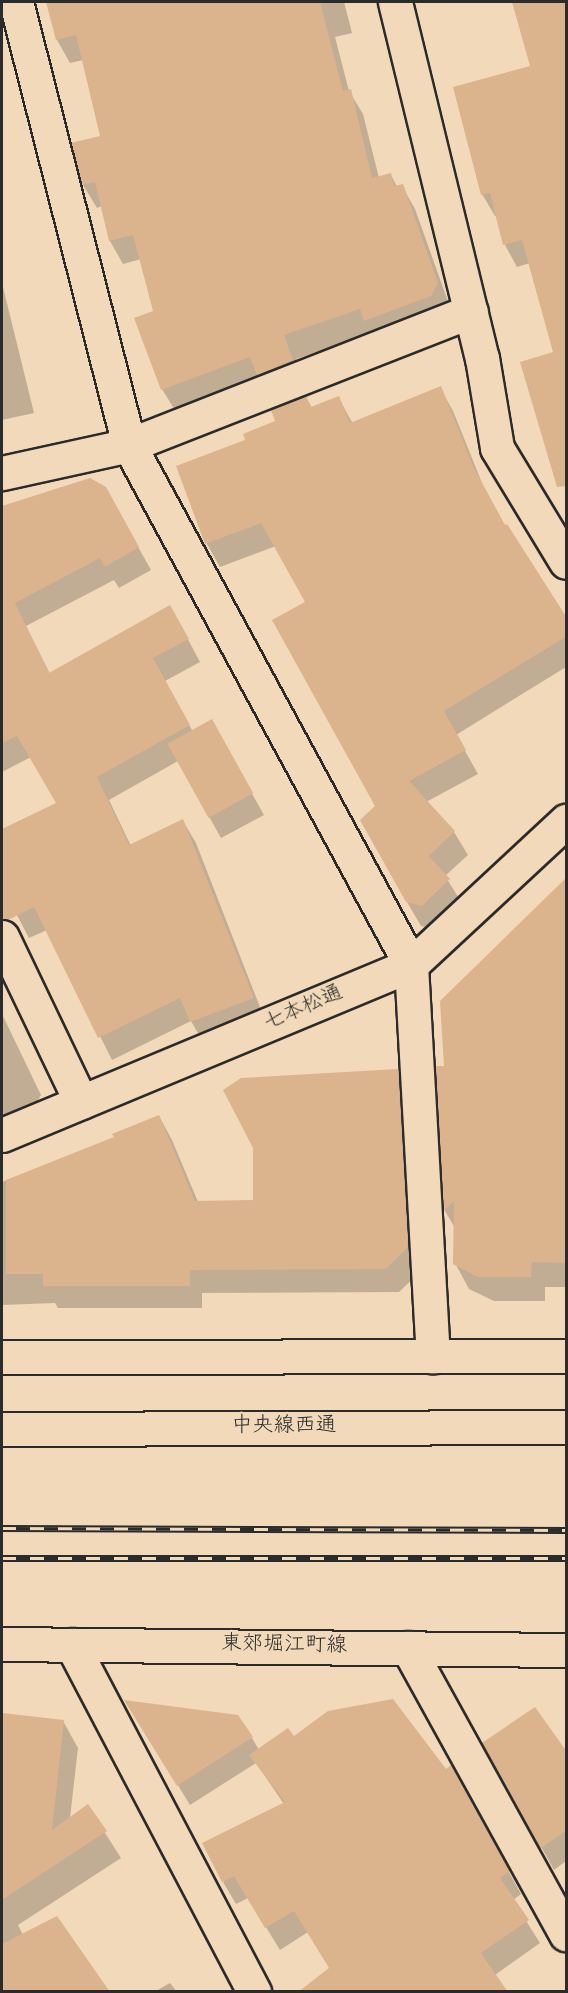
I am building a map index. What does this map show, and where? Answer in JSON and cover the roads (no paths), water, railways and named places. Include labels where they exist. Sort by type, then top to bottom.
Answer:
[{"type":"street","points":[[16,2],[129,445],[411,965],[433,1356]]},
{"type":"street","points":[[395,2],[482,358],[497,448],[567,562]]},
{"type":"street","points":[[2,472],[129,445],[471,311]]},
{"type":"street","name":"七本松通","points":[[2,1136],[411,965],[567,821]]},
{"type":"street","points":[[2,937],[81,1102]]},
{"type":"street","points":[[2,1357],[567,1356]]},
{"type":"street","name":"中央線西通","points":[[2,1429],[567,1427]]},
{"type":"street","name":"東郊堀江町線","points":[[2,1644],[567,1650]]},
{"type":"street","points":[[72,1645],[254,1992]]},
{"type":"street","points":[[408,1648],[567,1934]]},
{"type":"railway","points":[[2,1528],[566,1530]]},
{"type":"railway","points":[[2,1558],[566,1558]]}]
